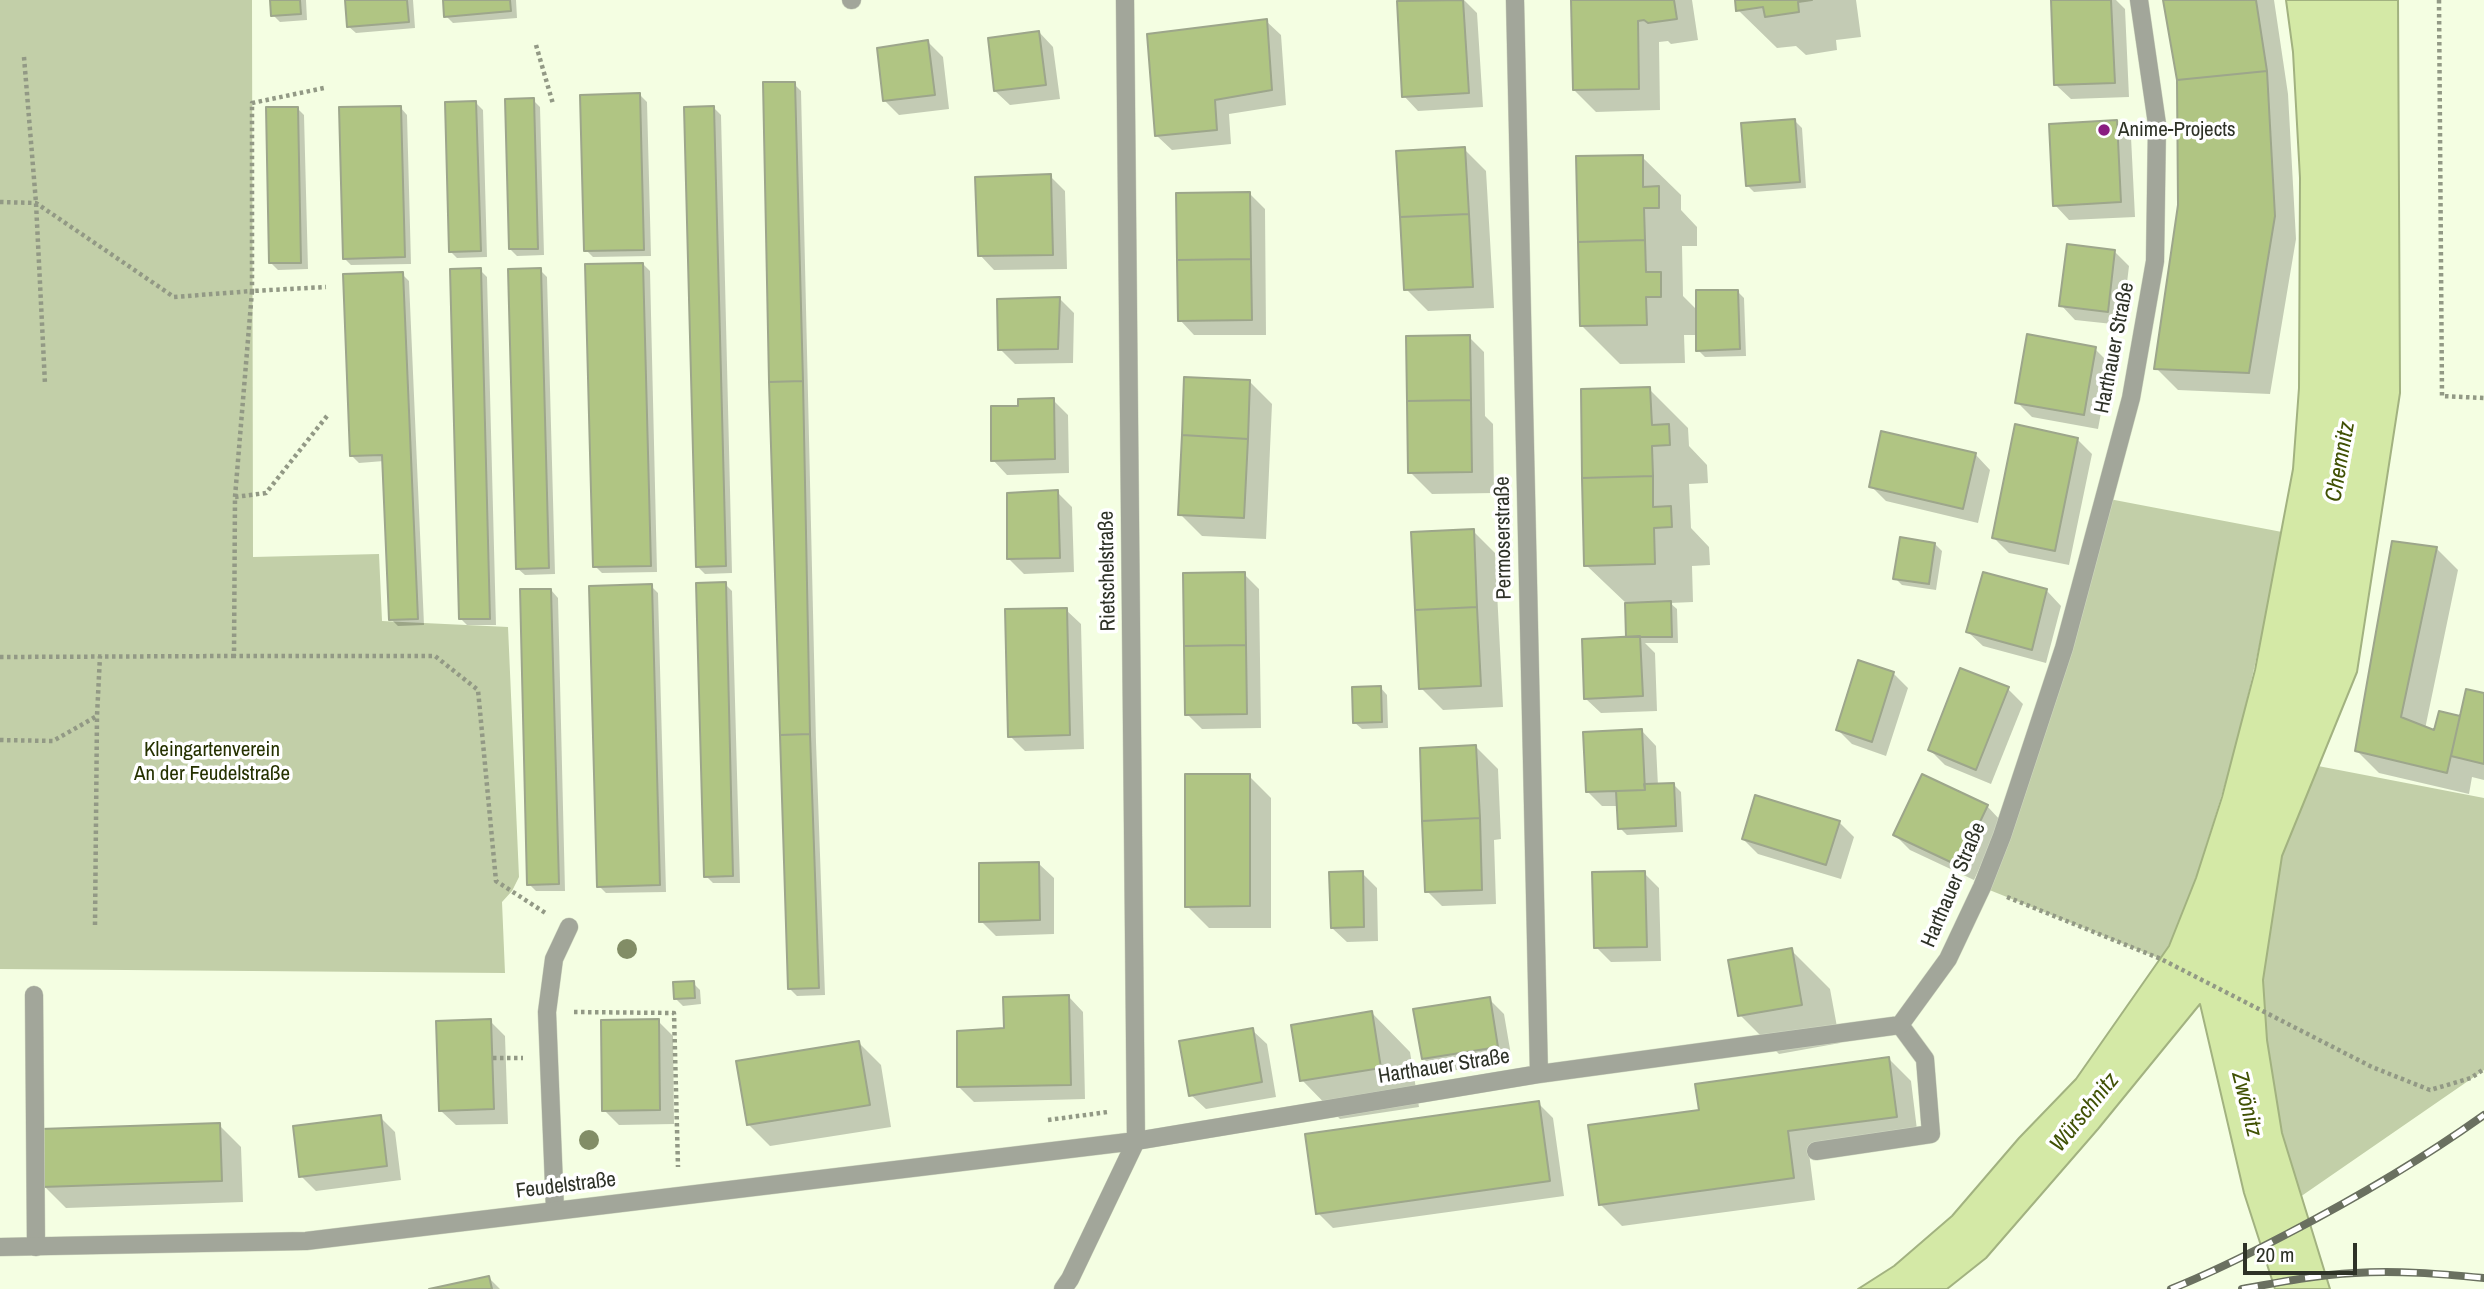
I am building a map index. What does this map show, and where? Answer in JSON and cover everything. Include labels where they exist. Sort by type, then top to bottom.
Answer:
[{"type":"street","name":"Rietschelstraße","points":[[1125,0],[1136,1141]]},
{"type":"street","name":"Permoserstraße","points":[[1515,0],[1539,1074]]},
{"type":"street","name":"Harthauer Straße","points":[[1136,1141],[1539,1074],[1900,1025],[1948,959],[1982,887],[2002,836],[2064,648],[2131,398],[2155,261],[2157,124],[2139,0]]},
{"type":"street","points":[[555,1210],[547,1012],[554,959],[569,928]]},
{"type":"street","points":[[34,995],[36,1247]]},
{"type":"street","points":[[1816,1151],[1931,1134],[1925,1059],[1900,1025]]},
{"type":"street","name":"Feudelstraße","points":[[0,1247],[306,1241],[1136,1141]]},
{"type":"street","points":[[1063,1289],[1136,1141]]},
{"type":"path","points":[[2439,0],[2442,396],[2484,398]]},
{"type":"path","points":[[536,45],[553,104]]},
{"type":"path","points":[[24,57],[36,203],[45,384]]},
{"type":"path","points":[[234,656],[236,497],[253,291],[252,103],[324,88]]},
{"type":"path","points":[[0,202],[36,203],[174,298],[326,287]]},
{"type":"path","points":[[236,497],[266,493],[327,416]]},
{"type":"path","points":[[95,925],[100,656]]},
{"type":"path","points":[[0,657],[435,656],[478,690],[496,881],[569,928]]},
{"type":"path","points":[[0,740],[53,741],[97,716]]},
{"type":"path","points":[[1982,887],[2161,959],[2372,1067],[2430,1090],[2471,1078],[2484,1069]]},
{"type":"path","points":[[547,1012],[674,1013],[678,1167]]},
{"type":"path","points":[[493,1059],[527,1058]]},
{"type":"green space","name":"Kleingartenverein An der Feudelstraße","points":[[0,0],[252,0],[253,557],[379,554],[382,621],[508,627],[519,877],[502,902],[505,973],[0,969]]},
{"type":"green space","points":[[2104,498],[2282,532],[2231,763],[2188,900],[2161,959],[1982,887]]},
{"type":"green space","points":[[2318,766],[2484,798],[2484,1070],[2300,1197],[2282,1133],[2267,1040],[2263,980],[2282,856]]},
{"type":"water","points":[[2286,0],[2398,0],[2400,393],[2357,672],[2282,856],[2263,980],[2267,1040],[2282,1133],[2330,1289],[2275,1289],[2244,1193],[2200,1004],[2098,1129],[1986,1258],[1947,1289],[1858,1289],[1894,1266],[1952,1216],[2019,1138],[2076,1079],[2169,946],[2196,878],[2222,797],[2255,670],[2293,469],[2299,388],[2300,178],[2293,52]]},
{"type":"building","points":[[270,0],[300,0],[301,14],[271,16]]},
{"type":"building","points":[[345,0],[407,0],[409,22],[347,27]]},
{"type":"building","points":[[443,0],[510,0],[511,11],[444,17]]},
{"type":"building","points":[[1463,0],[1469,93],[1402,97],[1397,1]]},
{"type":"building","points":[[1571,0],[1674,0],[1677,19],[1648,23],[1644,20],[1638,21],[1639,89],[1573,90]]},
{"type":"building","points":[[1735,0],[1812,0],[1798,2],[1799,12],[1765,17],[1763,7],[1736,11]]},
{"type":"building","points":[[2051,0],[2111,0],[2115,83],[2054,85]]},
{"type":"building","points":[[2163,0],[2256,0],[2267,71],[2177,80]]},
{"type":"building","points":[[1267,19],[1272,90],[1215,100],[1217,130],[1155,136],[1147,34]]},
{"type":"building","points":[[1039,31],[1046,85],[994,91],[988,38]]},
{"type":"building","points":[[928,40],[935,95],[883,101],[877,48]]},
{"type":"building","points":[[2267,71],[2275,216],[2249,373],[2154,369],[2178,205],[2177,80]]},
{"type":"building","points":[[763,82],[795,82],[803,381],[769,382]]},
{"type":"building","points":[[640,93],[644,250],[584,251],[580,95]]},
{"type":"building","points":[[534,98],[538,249],[509,249],[505,99]]},
{"type":"building","points":[[476,101],[481,251],[449,252],[445,102]]},
{"type":"building","points":[[401,106],[405,257],[343,259],[339,107]]},
{"type":"building","points":[[714,106],[726,566],[696,567],[684,107]]},
{"type":"building","points":[[266,107],[298,107],[301,263],[269,263]]},
{"type":"building","points":[[1795,119],[1800,182],[1746,186],[1741,123]]},
{"type":"building","points":[[2117,120],[2121,202],[2053,206],[2049,124]]},
{"type":"building","points":[[1465,147],[1469,214],[1400,217],[1396,151]]},
{"type":"building","points":[[1643,155],[1643,187],[1659,186],[1659,208],[1644,208],[1645,240],[1578,242],[1576,156]]},
{"type":"building","points":[[1051,174],[1053,255],[978,256],[975,177]]},
{"type":"building","points":[[1250,192],[1251,259],[1177,260],[1176,193]]},
{"type":"building","points":[[1469,214],[1473,287],[1404,290],[1400,217]]},
{"type":"building","points":[[1645,240],[1646,272],[1661,272],[1661,297],[1646,297],[1647,325],[1580,326],[1578,242]]},
{"type":"building","points":[[2067,244],[2115,250],[2108,312],[2059,306]]},
{"type":"building","points":[[1251,259],[1252,320],[1178,321],[1177,260]]},
{"type":"building","points":[[643,263],[651,566],[593,567],[585,264]]},
{"type":"building","points":[[481,268],[490,619],[459,619],[450,269]]},
{"type":"building","points":[[541,268],[549,568],[516,569],[508,269]]},
{"type":"building","points":[[403,272],[418,619],[389,620],[382,455],[350,456],[343,274]]},
{"type":"building","points":[[1696,290],[1738,290],[1740,349],[1696,351]]},
{"type":"building","points":[[1060,297],[1058,349],[998,350],[997,299]]},
{"type":"building","points":[[2027,334],[2096,347],[2084,415],[2015,403]]},
{"type":"building","points":[[1470,335],[1471,400],[1407,401],[1406,336]]},
{"type":"building","points":[[1184,377],[1250,380],[1248,439],[1182,435]]},
{"type":"building","points":[[803,381],[810,734],[780,735],[769,382]]},
{"type":"building","points":[[1650,387],[1652,425],[1669,424],[1670,445],[1652,446],[1653,476],[1582,478],[1581,389]]},
{"type":"building","points":[[1054,398],[1055,459],[991,461],[991,406],[1018,406],[1018,399]]},
{"type":"building","points":[[1471,400],[1472,472],[1408,473],[1407,401]]},
{"type":"building","points":[[2015,424],[2078,438],[2055,551],[1992,538]]},
{"type":"building","points":[[1881,431],[1976,453],[1963,509],[1869,487]]},
{"type":"building","points":[[1182,435],[1248,439],[1244,518],[1178,515]]},
{"type":"building","points":[[1653,476],[1653,507],[1671,506],[1672,527],[1654,528],[1655,564],[1584,566],[1582,478]]},
{"type":"building","points":[[1058,490],[1060,558],[1007,559],[1007,493]]},
{"type":"building","points":[[1474,529],[1477,607],[1415,610],[1411,532]]},
{"type":"building","points":[[1900,537],[1935,543],[1929,584],[1893,579]]},
{"type":"building","points":[[2392,541],[2437,547],[2401,717],[2434,730],[2439,711],[2460,716],[2447,773],[2355,751]]},
{"type":"building","points":[[1245,572],[1246,645],[1184,646],[1183,573]]},
{"type":"building","points":[[1983,572],[2047,589],[2032,650],[1966,632]]},
{"type":"building","points":[[726,582],[733,876],[704,877],[696,583]]},
{"type":"building","points":[[652,584],[660,885],[597,887],[589,586]]},
{"type":"building","points":[[520,589],[551,589],[559,884],[527,885]]},
{"type":"building","points":[[1671,601],[1672,637],[1626,637],[1625,603]]},
{"type":"building","points":[[1477,607],[1481,686],[1419,689],[1415,610]]},
{"type":"building","points":[[1067,608],[1070,735],[1008,737],[1005,609]]},
{"type":"building","points":[[1640,636],[1643,696],[1584,699],[1582,639]]},
{"type":"building","points":[[1246,645],[1247,714],[1185,715],[1184,646]]},
{"type":"building","points":[[1858,660],[1894,672],[1872,742],[1836,730]]},
{"type":"building","points":[[1960,668],[2009,687],[1976,770],[1928,750]]},
{"type":"building","points":[[1381,686],[1382,722],[1353,723],[1352,687]]},
{"type":"building","points":[[2466,689],[2484,693],[2484,764],[2451,756]]},
{"type":"building","points":[[1642,729],[1645,790],[1586,792],[1583,732]]},
{"type":"building","points":[[810,734],[819,988],[788,989],[780,735]]},
{"type":"building","points":[[1476,745],[1480,818],[1422,821],[1420,748]]},
{"type":"building","points":[[1185,774],[1250,774],[1250,906],[1185,907]]},
{"type":"building","points":[[1922,774],[1988,805],[1959,866],[1893,835]]},
{"type":"building","points":[[1674,783],[1676,826],[1618,829],[1616,791],[1645,790],[1644,784]]},
{"type":"building","points":[[1755,795],[1840,821],[1826,865],[1742,839]]},
{"type":"building","points":[[1480,818],[1482,890],[1425,892],[1422,821]]},
{"type":"building","points":[[1039,862],[1040,920],[979,922],[979,863]]},
{"type":"building","points":[[1363,871],[1364,927],[1331,928],[1329,872]]},
{"type":"building","points":[[1645,871],[1647,947],[1594,948],[1592,872]]},
{"type":"building","points":[[1792,948],[1802,1005],[1738,1016],[1728,960]]},
{"type":"building","points":[[694,981],[695,998],[674,999],[673,982]]},
{"type":"building","points":[[1069,995],[1071,1085],[957,1087],[957,1031],[1004,1028],[1003,997]]},
{"type":"building","points":[[1490,997],[1498,1047],[1422,1059],[1413,1009]]},
{"type":"building","points":[[1372,1011],[1381,1068],[1300,1081],[1291,1025]]},
{"type":"building","points":[[491,1019],[494,1109],[439,1111],[436,1021]]},
{"type":"building","points":[[659,1019],[660,1110],[602,1111],[601,1020]]},
{"type":"building","points":[[1253,1028],[1262,1082],[1189,1096],[1179,1041]]},
{"type":"building","points":[[859,1041],[870,1105],[747,1125],[736,1061]]},
{"type":"building","points":[[1889,1057],[1897,1117],[1788,1131],[1794,1178],[1599,1205],[1588,1125],[1699,1110],[1695,1084]]},
{"type":"building","points":[[1539,1101],[1550,1181],[1316,1214],[1305,1134]]},
{"type":"building","points":[[381,1115],[387,1166],[299,1177],[293,1126]]},
{"type":"building","points":[[220,1123],[222,1181],[42,1187],[40,1129]]},
{"type":"building","points":[[489,1276],[492,1289],[429,1289]]},
{"type":"railway","points":[[2171,1289],[2244,1256],[2338,1207],[2412,1163],[2484,1115]]},
{"type":"railway","points":[[2242,1289],[2313,1277],[2371,1272],[2484,1278]]},
{"type":"place","name":"Anime-Projects","points":[[2104,130]]},
{"type":"water label","name":"Chemnitz","points":[[2341,462]]},
{"type":"water label","name":"Zwönitz","points":[[2246,1104]]},
{"type":"water label","name":"Würschnitz","points":[[2085,1113]]}]
